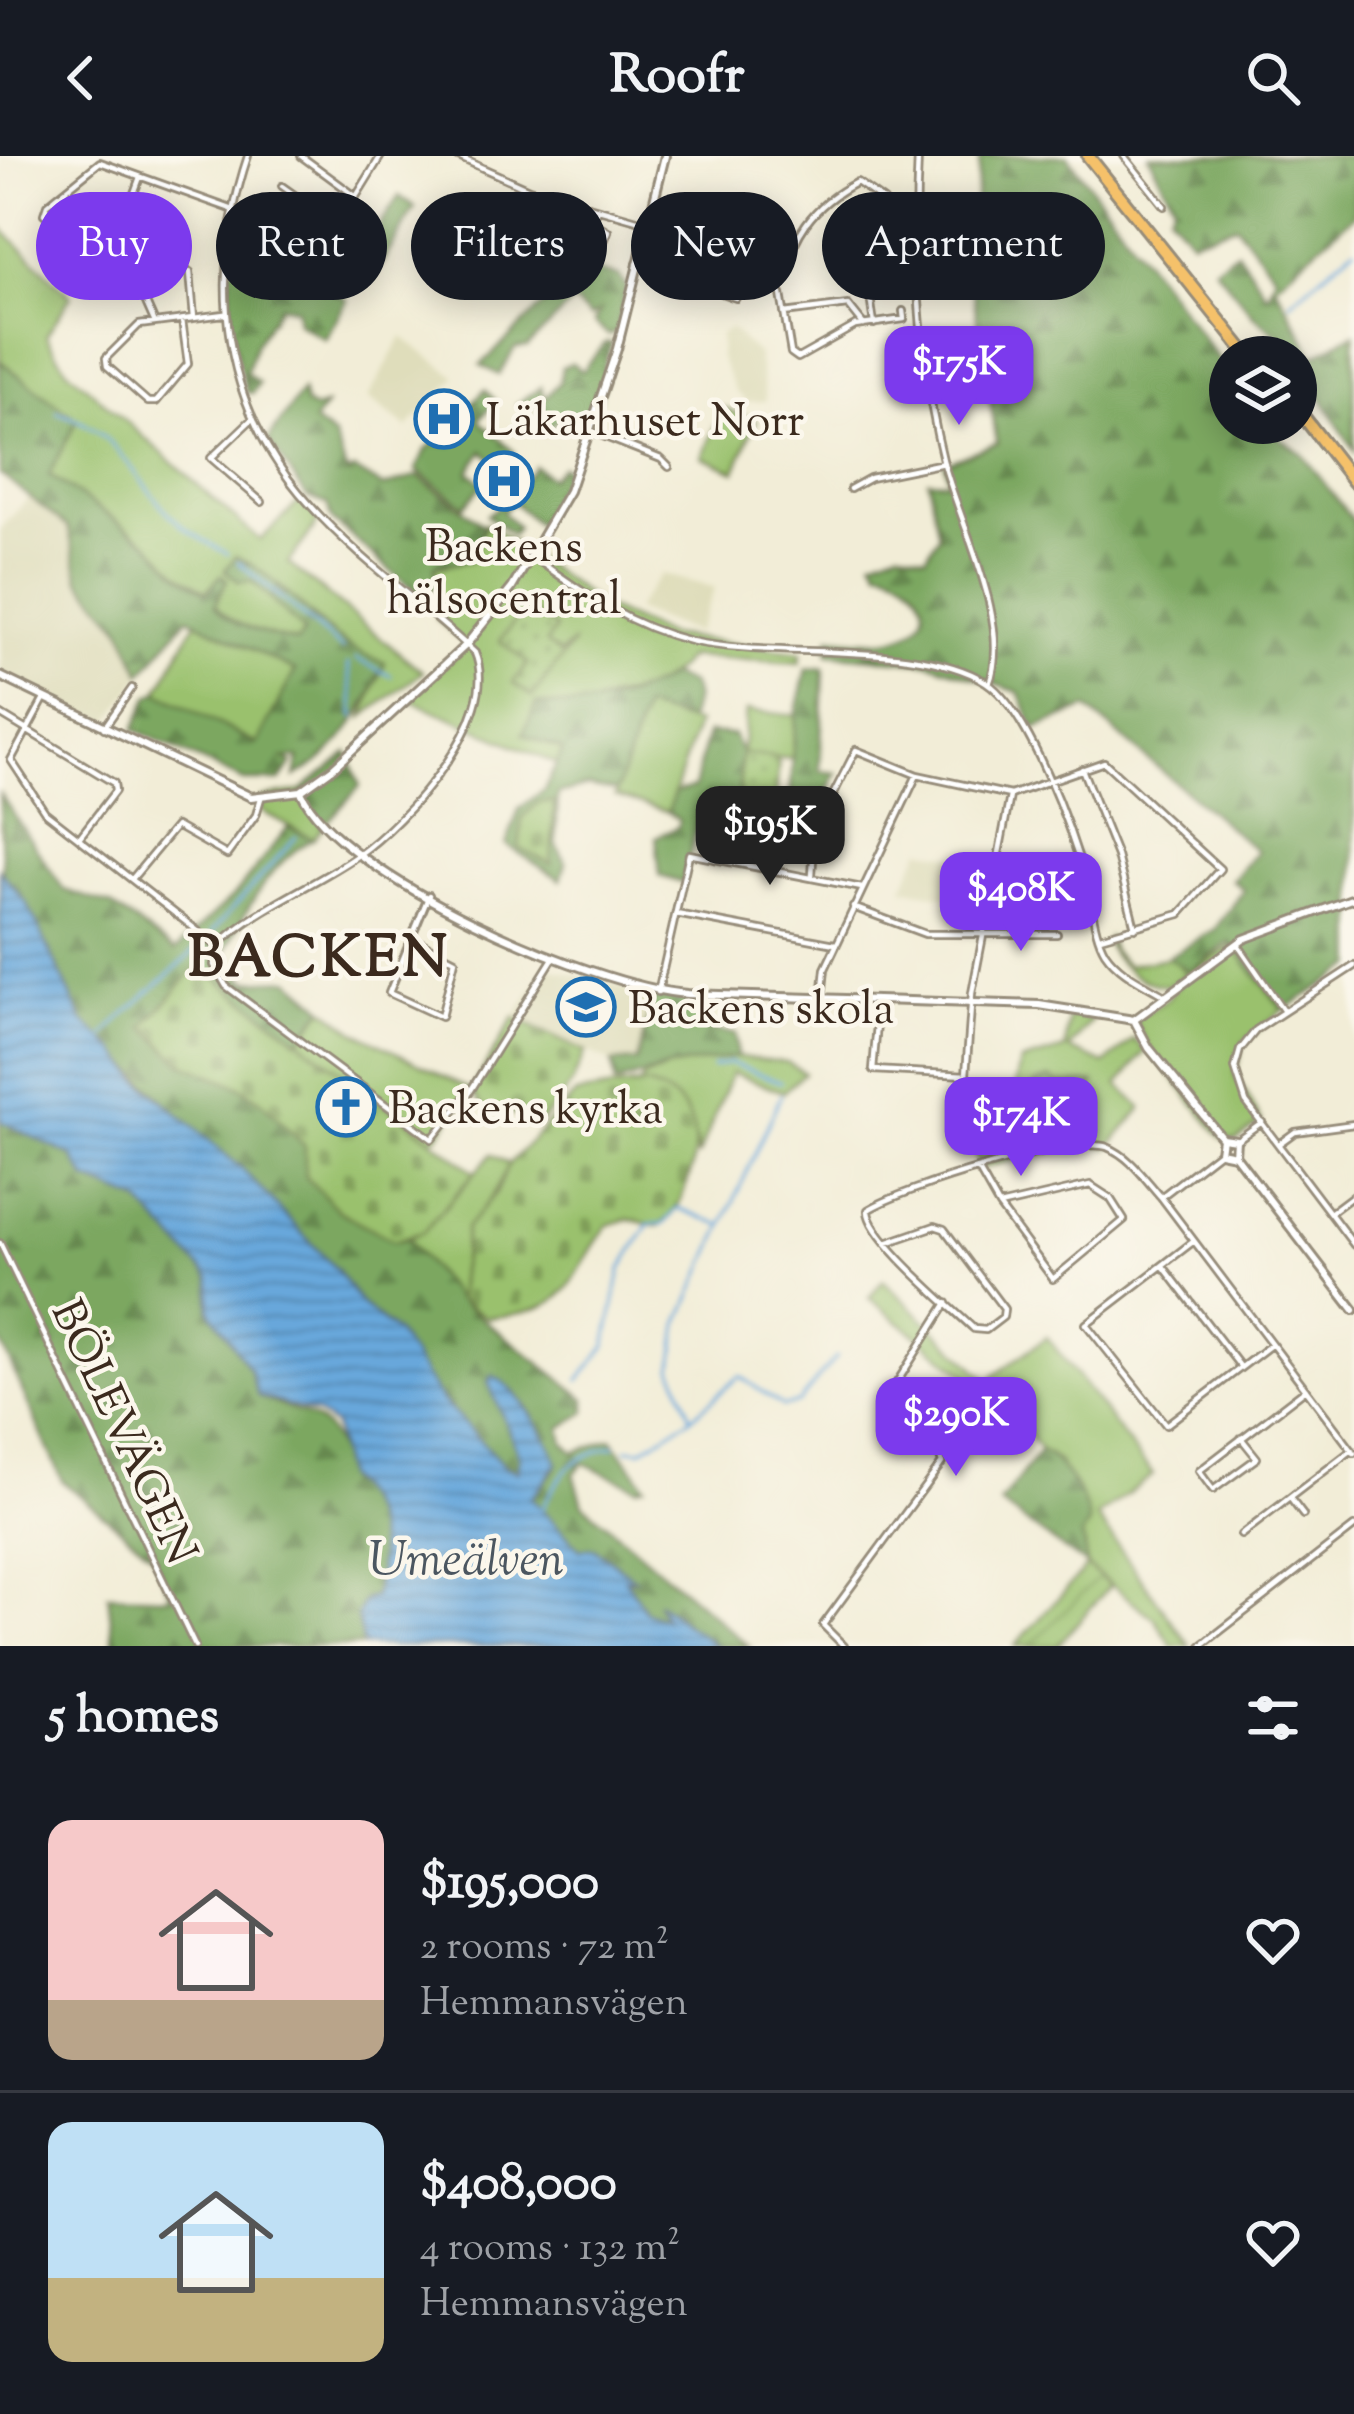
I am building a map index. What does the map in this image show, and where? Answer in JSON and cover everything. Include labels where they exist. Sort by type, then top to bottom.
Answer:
[{"type":"highway","points":[[1092,156],[1235,336]]},
{"type":"highway","points":[[1317,434],[1354,482]]},
{"type":"highway","points":[[1316,444],[1354,492]]},
{"type":"street","points":[[236,192],[248,156]]},
{"type":"street","points":[[301,156],[350,192]]},
{"type":"street","points":[[356,192],[381,156]]},
{"type":"street","points":[[456,156],[504,180],[542,192]]},
{"type":"street","points":[[654,192],[665,156]]},
{"type":"street","points":[[918,156],[913,247],[944,463],[994,635],[996,664],[989,684]]},
{"type":"street","points":[[1124,156],[1164,206]]},
{"type":"street","points":[[140,177],[121,229],[83,246],[44,214],[47,205],[98,162],[216,204]]},
{"type":"street","points":[[840,192],[857,182],[871,192]]},
{"type":"street","points":[[282,187],[289,192]]},
{"type":"street","points":[[822,205],[794,241],[781,290],[791,353],[798,358],[863,325],[904,319],[903,311]]},
{"type":"street","points":[[593,222],[608,231],[600,253],[578,241],[584,224],[593,222]]},
{"type":"street","points":[[0,676],[231,791],[261,798],[301,791],[333,768],[466,645],[532,556],[568,491],[593,432],[631,287]]},
{"type":"street","points":[[192,295],[194,318]]},
{"type":"street","points":[[145,300],[155,323]]},
{"type":"street","points":[[225,300],[224,314],[253,419],[315,511],[466,645],[480,667],[468,737],[360,854],[217,946],[214,965],[226,986],[431,1138],[471,1090],[552,960]]},
{"type":"street","points":[[871,300],[874,323]]},
{"type":"street","points":[[784,313],[848,305],[863,325]]},
{"type":"street","points":[[182,320],[188,364],[152,403],[105,362],[134,327],[155,323],[224,314]]},
{"type":"street","points":[[253,419],[211,458],[262,502]]},
{"type":"street","points":[[593,432],[662,459],[669,467]]},
{"type":"street","points":[[850,490],[869,478],[944,463]]},
{"type":"street","points":[[532,556],[604,607],[667,634],[728,646],[931,663],[989,684],[1021,718],[1084,877],[1100,937],[1120,969],[1168,998]]},
{"type":"street","points":[[104,728],[132,688]]},
{"type":"street","points":[[44,699],[12,764],[45,812],[217,946]]},
{"type":"street","points":[[0,714],[116,785],[79,838]]},
{"type":"street","points":[[812,875],[815,830],[853,752],[863,751],[917,775],[1010,795],[1107,763],[1219,866],[1180,914],[1100,937]]},
{"type":"street","points":[[1082,769],[1117,856],[1136,928]]},
{"type":"street","points":[[822,998],[824,972],[917,775]]},
{"type":"street","points":[[301,791],[323,827],[429,895],[552,960],[658,992],[1076,1008],[1134,1020],[1237,943],[1354,898]]},
{"type":"street","points":[[879,1001],[873,1070],[966,1075],[971,1003],[1010,795]]},
{"type":"street","points":[[132,879],[176,826],[226,855],[252,822],[261,798]]},
{"type":"street","points":[[658,992],[689,854],[862,888]]},
{"type":"street","points":[[412,938],[455,960],[441,1017],[389,993],[429,895]]},
{"type":"street","points":[[854,907],[908,931],[1057,934]]},
{"type":"street","points":[[676,914],[836,944]]},
{"type":"street","points":[[1237,943],[1283,1010]]},
{"type":"street","points":[[1354,966],[1249,1036],[1235,1063],[1239,1089],[1354,1245]]},
{"type":"street","points":[[1134,1020],[1149,1048],[1222,1138],[1237,1140]]},
{"type":"street","points":[[1234,1155],[1237,1140],[1262,1122]]},
{"type":"street","points":[[1279,1144],[1295,1132],[1354,1124]]},
{"type":"street","points":[[1161,1197],[1220,1152],[1222,1138]]},
{"type":"street","points":[[886,1243],[941,1226],[1005,1312],[978,1331],[886,1243],[868,1220],[868,1210],[978,1169],[1071,1145],[1100,1145],[1132,1164],[1353,1452],[1241,1535]]},
{"type":"street","points":[[1220,1152],[1234,1155],[1354,1310]]},
{"type":"street","points":[[978,1169],[999,1207],[1053,1279],[1124,1220],[1110,1198],[1090,1186],[999,1207]]},
{"type":"street","points":[[1330,1213],[1354,1195]]},
{"type":"street","points":[[1194,1241],[1086,1324],[1166,1426],[1272,1344]]},
{"type":"street","name":"BÖLEVÄGEN","points":[[0,1243],[195,1646]]},
{"type":"street","points":[[1163,1266],[1241,1368]]},
{"type":"street","points":[[844,1646],[823,1625],[942,1462],[931,1430],[894,1387],[947,1303]]},
{"type":"street","points":[[1241,1438],[1257,1457],[1213,1490],[1199,1471],[1241,1438],[1306,1389]]},
{"type":"street","points":[[1290,1498],[1303,1515]]},
{"type":"street","points":[[1201,1646],[1354,1527]]},
{"type":"shaded area","points":[[730,328],[758,355],[766,401],[747,402],[735,391],[720,358],[720,335]]},
{"type":"shaded area","points":[[402,337],[457,377],[407,428],[368,398]]},
{"type":"shaded area","points":[[29,497],[68,527],[80,580],[122,629],[142,674],[104,728],[0,676],[0,530]]},
{"type":"shaded area","points":[[661,574],[715,588],[696,633],[634,610]]},
{"type":"shaded area","points":[[921,849],[965,858],[958,899],[903,888]]},
{"type":"shaded area","name":"Backens skola","points":[[547,967],[654,996],[637,1061],[612,1063],[514,1018]]},
{"type":"green space","points":[[980,156],[1068,156],[1095,192],[976,192]]},
{"type":"green space","points":[[1149,156],[1354,156],[1354,215],[1275,285],[1303,336],[1279,336],[1254,316],[1214,267],[1237,251],[1267,295],[1275,275],[1236,225],[1191,240],[1169,213],[1174,204]]},
{"type":"green space","points":[[399,196],[411,204],[411,214],[387,255],[387,214]]},
{"type":"green space","points":[[1105,206],[1209,346],[1209,444],[1288,444],[1302,454],[1354,522],[1354,966],[1283,1010],[1230,942],[1189,971],[1168,957],[1215,929],[1244,890],[1232,880],[1257,851],[1087,708],[1035,729],[1019,692],[931,663],[828,654],[830,637],[888,639],[918,626],[924,605],[920,595],[903,578],[879,569],[873,559],[899,549],[926,556],[939,535],[928,480],[949,481],[944,463],[997,443],[974,300],[1105,300]]},
{"type":"green space","points":[[0,227],[36,262],[36,300],[68,300],[46,336],[66,368],[260,540],[301,500],[319,521],[288,563],[423,672],[363,717],[384,663],[343,642],[274,582],[236,557],[225,571],[252,581],[304,632],[297,642],[253,630],[223,613],[215,605],[217,598],[177,572],[149,543],[49,475],[76,420],[0,361]]},
{"type":"green space","points":[[607,273],[619,276],[626,287],[617,332],[608,335],[594,322],[600,311],[590,317],[573,301],[527,347],[515,348],[499,375],[481,365],[548,300],[607,300]]},
{"type":"green space","points":[[230,300],[347,300],[325,339],[298,323],[296,308],[280,305],[255,345],[246,373],[259,383],[252,393],[246,392],[240,370]]},
{"type":"green space","points":[[1354,333],[1354,451],[1319,394],[1317,354]]},
{"type":"green space","points":[[606,342],[612,343],[603,368],[607,375],[592,422],[558,419],[544,434],[537,404],[524,409],[517,404],[541,387],[544,399],[560,382],[562,367],[572,363],[582,371]]},
{"type":"green space","points":[[0,361],[77,420],[49,475],[149,543],[177,572],[206,592],[221,575],[227,580],[215,605],[223,613],[253,630],[297,642],[304,632],[252,581],[239,582],[225,570],[236,556],[274,581],[343,642],[385,663],[350,728],[326,756],[295,777],[299,758],[284,759],[292,763],[280,781],[244,781],[134,729],[149,697],[158,692],[257,744],[295,671],[188,617],[142,674],[122,629],[80,580],[68,527],[0,474]]},
{"type":"green space","points":[[485,390],[496,401],[479,420],[514,452],[501,468],[483,451],[469,471],[483,484],[464,506],[416,470],[426,450]]},
{"type":"green space","points":[[302,391],[305,404],[314,409],[325,406],[314,422],[334,437],[347,473],[355,470],[383,487],[418,476],[484,525],[472,560],[435,567],[435,589],[421,587],[417,594],[331,519],[327,504],[307,497],[268,440]]},
{"type":"green space","points":[[723,408],[756,421],[735,471],[702,457]]},
{"type":"green space","points":[[535,466],[550,478],[562,466],[566,469],[538,525],[513,502],[502,512],[517,527],[512,534],[487,515],[510,498]]},
{"type":"green space","points":[[486,523],[604,607],[667,635],[801,653],[800,663],[688,657],[650,687],[581,710],[557,764],[408,699],[466,645],[437,619],[435,568],[472,560]]},
{"type":"green space","points":[[526,606],[556,628],[546,643],[560,654],[574,642],[532,697],[513,683],[528,663],[500,641]]},
{"type":"green space","points":[[196,621],[296,671],[257,744],[158,692]]},
{"type":"green space","points":[[824,668],[820,771],[837,773],[811,827],[700,813],[683,883],[660,876],[656,837],[678,827],[679,820],[668,812],[675,792],[694,788],[707,733],[733,735],[742,754],[739,796],[790,801],[796,715],[807,669]]},
{"type":"green space","points":[[671,676],[691,684],[695,698],[689,721],[644,708],[617,791],[587,786],[558,794],[556,843],[566,863],[561,880],[506,845],[519,809],[544,790],[563,750],[523,734],[537,703],[606,702]]},
{"type":"green space","points":[[644,708],[697,724],[668,812],[615,796]]},
{"type":"green space","points":[[746,711],[796,715],[792,759],[742,754]]},
{"type":"green space","points":[[348,753],[360,786],[323,827],[301,791]]},
{"type":"green space","points":[[742,754],[779,758],[776,800],[739,796]]},
{"type":"green space","points":[[301,791],[323,827],[313,839],[259,810],[261,798]]},
{"type":"green space","points":[[0,794],[64,890],[111,905],[175,951],[237,892],[288,827],[313,839],[271,874],[224,953],[226,963],[248,981],[290,979],[324,1008],[299,1040],[205,970],[182,1063],[241,1087],[262,1102],[305,1146],[339,1211],[394,1241],[407,1239],[458,1300],[586,1399],[586,1412],[561,1428],[564,1443],[574,1452],[612,1439],[645,1485],[636,1487],[583,1463],[574,1474],[583,1504],[749,1646],[716,1646],[657,1602],[665,1619],[646,1612],[624,1578],[634,1580],[590,1548],[580,1549],[530,1498],[556,1468],[522,1401],[488,1380],[520,1458],[518,1471],[505,1467],[441,1399],[389,1326],[362,1305],[337,1270],[83,1021],[27,904],[3,877]]},
{"type":"green space","points":[[539,802],[554,802],[551,864],[519,848],[522,818]]},
{"type":"green space","points":[[1108,938],[1113,952],[1127,965],[1180,956],[1178,963],[1186,974],[1237,943],[1283,1010],[1244,1042],[1235,1074],[1262,1122],[1236,1140],[1222,1138],[1149,1048],[1134,1020],[1168,999],[1185,975],[1168,986],[1140,978],[1116,959],[1106,942]]},
{"type":"green space","points":[[195,968],[205,970],[475,1172],[423,1232],[394,1241],[339,1211],[305,1176],[305,1146],[262,1102],[241,1087],[182,1063],[145,1027]]},
{"type":"green space","points":[[654,996],[705,1003],[707,1030],[735,1034],[737,1057],[670,1067],[615,1084],[612,1063],[637,1061]]},
{"type":"green space","points":[[324,1008],[355,1031],[471,1090],[438,1136],[432,1139],[299,1040]]},
{"type":"green space","points":[[1070,1014],[1093,1020],[1069,1049],[1105,1064],[1134,1039],[1146,1051],[1118,1085],[1142,1108],[1108,1148],[1090,1144],[1093,1136],[1078,1116],[1094,1083],[1060,1084],[1031,1098],[1023,1117],[1006,1123],[1014,1160],[978,1169],[965,1094],[1013,1097],[1020,1062],[1065,1049]]},
{"type":"green space","points":[[514,1018],[585,1052],[572,1084],[541,1122],[483,1106],[471,1090]]},
{"type":"green space","points":[[737,1057],[787,1062],[804,1073],[783,1092],[732,1073],[698,1157],[693,1134],[680,1112],[662,1094],[641,1084],[642,1079],[670,1067]]},
{"type":"green space","points":[[1050,1078],[1060,1084],[1094,1083],[1078,1116],[1093,1136],[1090,1144],[1014,1160],[1004,1126],[1023,1117],[1035,1084]]},
{"type":"green space","points":[[641,1084],[675,1099],[691,1123],[691,1171],[672,1215],[658,1226],[628,1219],[608,1225],[565,1291],[539,1308],[488,1318],[458,1300],[466,1228],[497,1191],[509,1164],[576,1094]]},
{"type":"green space","points":[[0,1121],[72,1156],[87,1180],[139,1201],[210,1278],[210,1310],[250,1370],[258,1396],[308,1416],[327,1430],[346,1481],[368,1503],[378,1533],[374,1597],[365,1599],[357,1617],[363,1646],[114,1646],[108,1595],[171,1597],[152,1554],[62,1481],[0,1340]]},
{"type":"green space","points":[[492,1154],[509,1164],[468,1240],[458,1300],[407,1239],[423,1232]]},
{"type":"green space","points":[[883,1280],[988,1380],[1047,1337],[1153,1475],[1097,1517],[1190,1646],[1172,1646],[1155,1619],[1087,1566],[1059,1462],[1040,1450],[1011,1411],[869,1298]]},
{"type":"green space","points":[[1040,1450],[1079,1492],[1089,1524],[1082,1535],[1087,1566],[1000,1504]]},
{"type":"green space","points":[[1087,1566],[1110,1586],[1057,1646],[1015,1646]]},
{"type":"water","name":"Umeälven","points":[[0,870],[27,903],[83,1021],[117,1051],[138,1079],[240,1167],[337,1270],[362,1305],[396,1332],[441,1399],[505,1467],[517,1471],[520,1458],[488,1382],[492,1375],[502,1381],[539,1427],[558,1463],[531,1498],[580,1549],[594,1548],[635,1578],[625,1578],[646,1612],[665,1619],[657,1602],[716,1646],[363,1646],[357,1617],[364,1601],[374,1597],[379,1562],[376,1530],[364,1502],[344,1478],[334,1426],[317,1414],[258,1396],[250,1370],[210,1310],[210,1278],[139,1201],[87,1180],[72,1156],[0,1121]]},
{"type":"waterway","points":[[1290,302],[1354,248]]},
{"type":"waterway","points":[[57,412],[98,433],[180,524],[228,554]]},
{"type":"waterway","points":[[238,562],[342,649]]},
{"type":"waterway","points":[[356,659],[391,676]]},
{"type":"waterway","points":[[348,664],[355,717]]},
{"type":"waterway","points":[[211,933],[296,837]]},
{"type":"waterway","points":[[101,1041],[202,943]]},
{"type":"waterway","points":[[712,1067],[730,1063],[781,1082]]},
{"type":"waterway","points":[[691,1418],[673,1367],[679,1324],[781,1095]]},
{"type":"waterway","points":[[579,1380],[606,1346],[621,1270],[649,1224],[664,1224],[678,1208],[720,1224]]},
{"type":"waterway","points":[[627,1449],[641,1450],[691,1418],[739,1376],[783,1406],[798,1403],[836,1357]]},
{"type":"waterway","points":[[541,1510],[569,1468],[615,1446]]},
{"type":"place","name":"Läkarhuset Norr","points":[[444,419]]},
{"type":"place","name":"Backens hälsocentral","points":[[504,481]]},
{"type":"place","name":"Backens skola","points":[[586,1007]]},
{"type":"place","name":"Backens kyrka","points":[[346,1107]]},
{"type":"district","name":"BACKEN","points":[[319,955]]}]
